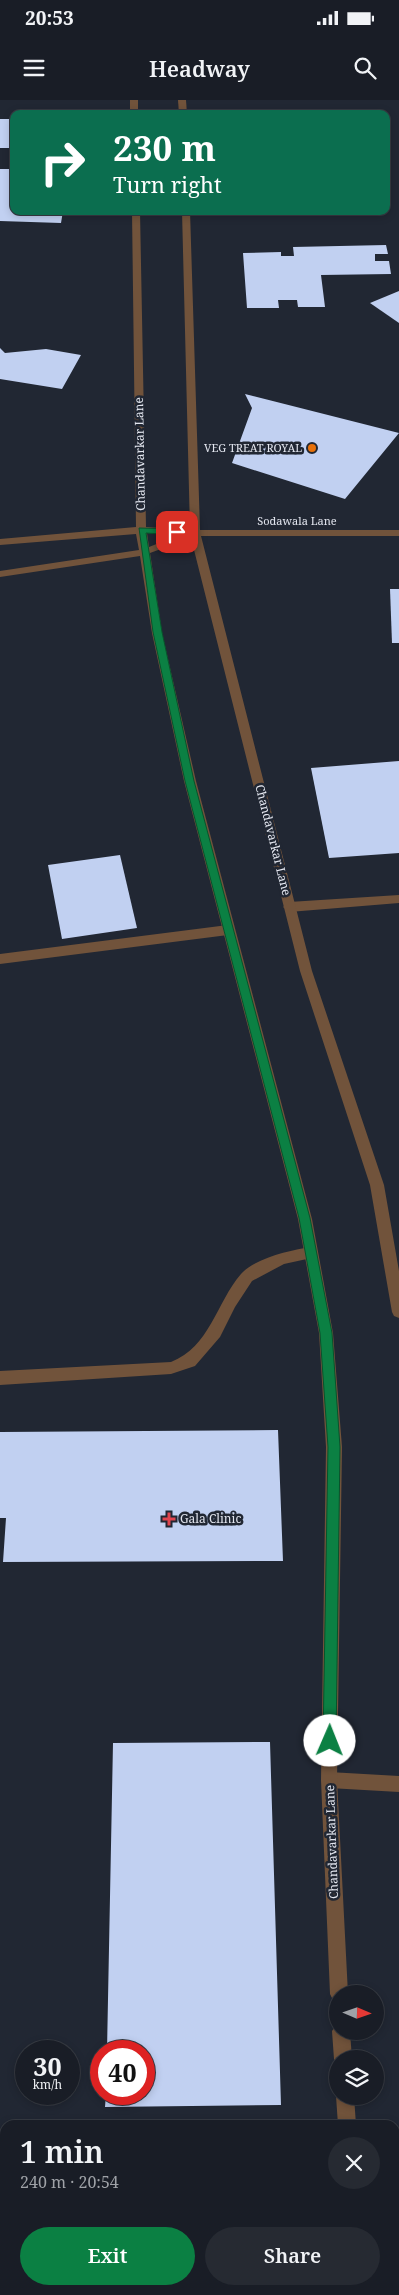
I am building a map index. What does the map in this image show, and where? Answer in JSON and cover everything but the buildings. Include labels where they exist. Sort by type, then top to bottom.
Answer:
[{"type":"street","name":"Chandavarkar Lane","points":[[136,215],[142,530],[157,632],[190,781],[304,1218],[326,1333],[334,1447],[329,1780],[339,1985]]},
{"type":"street","name":"Chandavarkar Lane","points":[[186,215],[195,533],[306,971],[377,1185],[399,1312]]},
{"type":"street","name":"Sodawala Lane","points":[[0,542],[142,530],[195,533],[399,533]]},
{"type":"street","points":[[0,574],[144,552],[195,533]]},
{"type":"street","points":[[289,907],[399,899]]},
{"type":"street","points":[[0,960],[228,930]]},
{"type":"street","points":[[0,1378],[171,1368],[190,1361],[214,1333],[247,1277],[280,1258],[311,1253]]},
{"type":"street","points":[[329,1780],[399,1784]]},
{"type":"street","points":[[345,2105],[346,2120]]},
{"type":"place","name":"VEG TREAT ROYAL","points":[[312,448]]},
{"type":"place","name":"Gala Clinic","points":[[169,1519]]},
{"type":"route","points":[[177,532],[142,530],[157,632],[190,781],[304,1218],[326,1333],[334,1447],[330,1741]]}]
